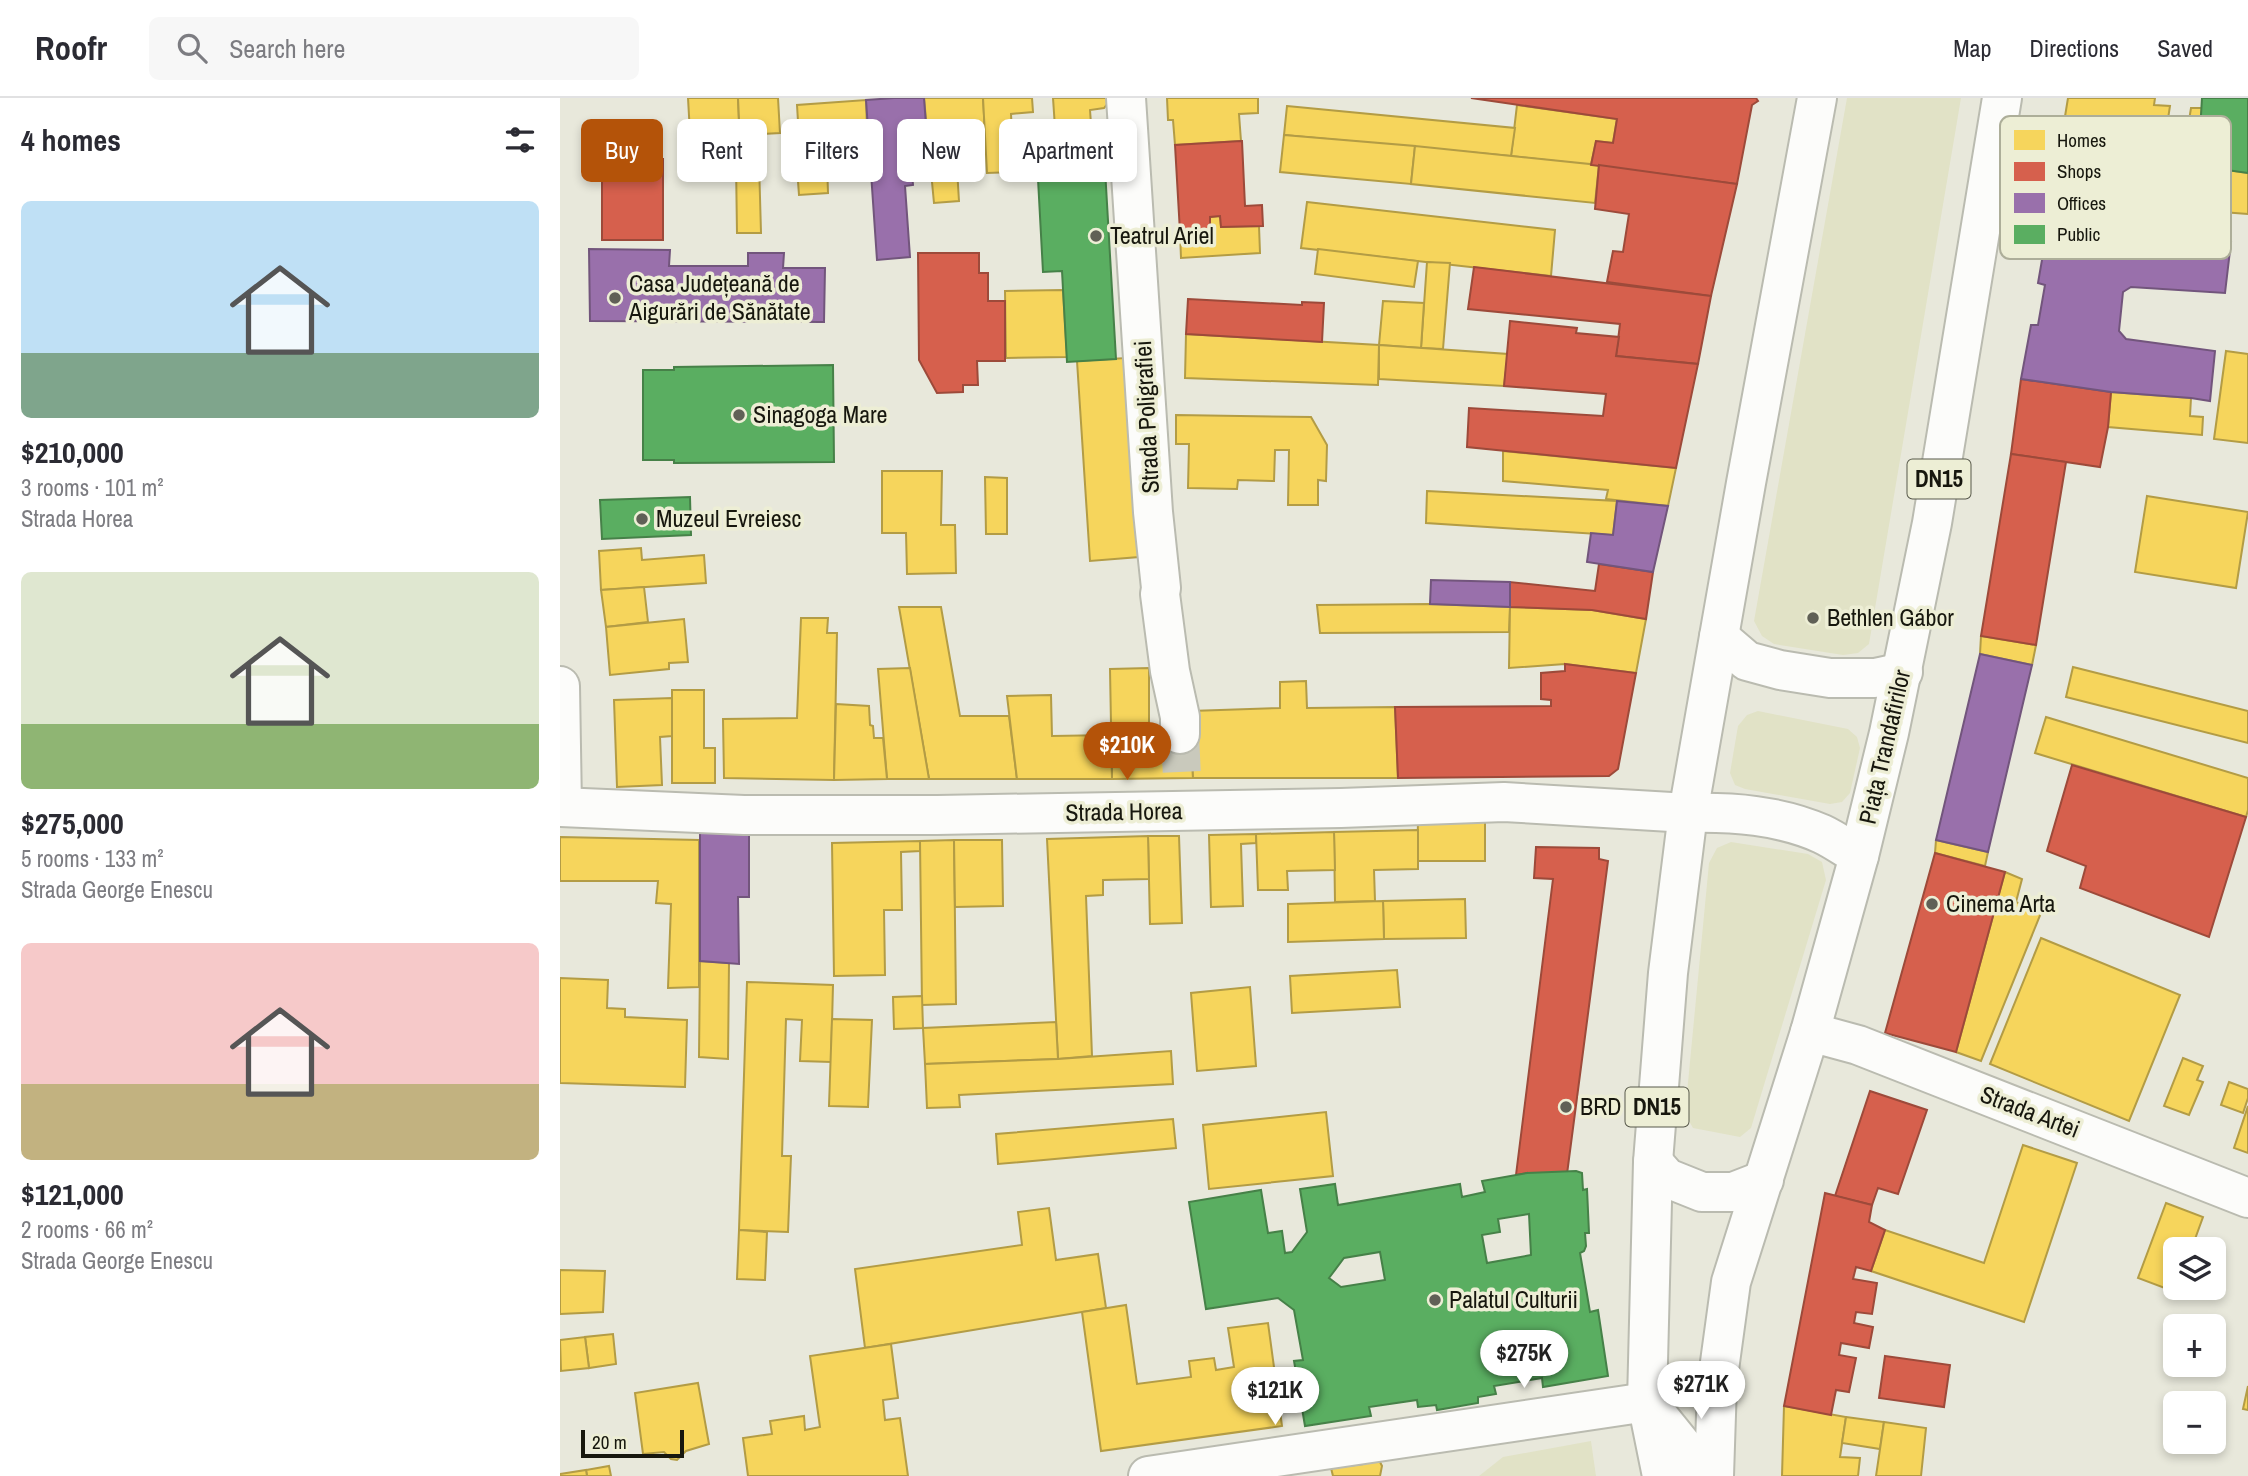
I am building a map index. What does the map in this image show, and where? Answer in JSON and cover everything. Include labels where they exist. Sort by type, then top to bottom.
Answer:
[{"type":"main road","name":"Strada Poligrafiei","points":[[1126,98],[1153,512],[1168,658],[1180,726]]},
{"type":"main road","name":"DN15","points":[[1647,1402],[1653,1162],[1668,973],[1688,813],[1817,98]]},
{"type":"main road","name":"Piața Trandafirilor","points":[[1714,1476],[1717,1384],[1731,1282],[1810,1032],[1859,856],[1903,672],[1932,523],[2002,98]]},
{"type":"main road","points":[[1719,637],[1747,661],[1780,670],[1830,678],[1875,678],[1903,672]]},
{"type":"main road","points":[[560,686],[561,807]]},
{"type":"main road","name":"Strada Horea","points":[[561,807],[744,815],[937,815],[1182,795],[1504,802],[1755,815],[1823,834],[1859,856]]},
{"type":"main road","name":"Strada Artei","points":[[1810,1032],[1858,1045],[2248,1198]]},
{"type":"main road","points":[[1653,1162],[1667,1178],[1702,1192],[1733,1192],[1764,1180]]},
{"type":"main road","points":[[1148,1476],[1647,1402]]},
{"type":"main road","points":[[1643,1476],[1647,1402]]},
{"type":"main road","points":[[1647,1402],[1662,1476]]},
{"type":"main road","points":[[1647,1402],[1685,1449],[1700,1476]]},
{"type":"green space","points":[[1847,98],[1961,98],[1869,644],[1858,653],[1843,655],[1774,644],[1762,636],[1754,621]]},
{"type":"green space","points":[[1758,711],[1848,729],[1857,737],[1860,748],[1850,793],[1842,802],[1830,804],[1735,785],[1730,773],[1738,726],[1747,715]]},
{"type":"green space","points":[[1731,842],[1808,854],[1822,862],[1826,880],[1751,1128],[1740,1137],[1693,1128],[1685,1114],[1709,863],[1717,848]]},
{"type":"green space","points":[[1591,1441],[1596,1476],[1479,1476],[1503,1457]]},
{"type":"building: Homes","points":[[688,98],[738,98],[739,119],[689,119]]},
{"type":"building: Homes","points":[[738,98],[778,98],[780,133],[767,134],[767,119],[739,119]]},
{"type":"building: Homes","points":[[924,98],[983,98],[984,119],[926,119]]},
{"type":"building: Homes","points":[[983,98],[1032,98],[1033,112],[1011,114],[1011,119],[999,119],[999,173],[987,173]]},
{"type":"building: Homes","points":[[1053,98],[1109,98],[1104,108],[1090,110],[1091,119],[1054,119]]},
{"type":"building: Homes","points":[[1167,98],[1258,98],[1258,113],[1239,114],[1241,141],[1175,145],[1173,120],[1168,120]]},
{"type":"building: Homes","points":[[2068,98],[2155,98],[2154,105],[2170,106],[2168,116],[2065,116]]},
{"type":"building: Homes","points":[[866,100],[867,119],[798,119],[797,105]]},
{"type":"building: Homes","points":[[1517,105],[1617,119],[1613,143],[1596,141],[1591,165],[1511,156]]},
{"type":"building: Homes","points":[[1287,106],[1515,128],[1511,156],[1284,135]]},
{"type":"building: Homes","points":[[2191,108],[2202,108],[2201,116],[2190,116]]},
{"type":"building: Homes","points":[[1284,135],[1415,146],[1411,184],[1280,172]]},
{"type":"building: Homes","points":[[1415,146],[1599,165],[1595,203],[1411,184]]},
{"type":"building: Homes","points":[[2231,171],[2248,173],[2248,214],[2231,213]]},
{"type":"building: Homes","points":[[736,182],[760,182],[761,233],[737,233]]},
{"type":"building: Homes","points":[[798,182],[828,182],[828,193],[799,195]]},
{"type":"building: Homes","points":[[932,182],[958,182],[959,201],[934,203]]},
{"type":"building: Homes","points":[[1307,202],[1555,230],[1551,276],[1301,248]]},
{"type":"building: Homes","points":[[1220,216],[1221,227],[1259,226],[1260,253],[1181,258],[1180,232],[1210,231],[1210,217]]},
{"type":"building: Homes","points":[[1318,249],[1418,261],[1414,287],[1315,274]]},
{"type":"building: Homes","points":[[1427,262],[1450,263],[1443,349],[1421,348]]},
{"type":"building: Homes","points":[[1063,290],[1067,357],[1006,358],[1005,291]]},
{"type":"building: Homes","points":[[1383,301],[1424,303],[1421,348],[1379,345]]},
{"type":"building: Homes","points":[[1186,334],[1379,345],[1378,385],[1185,378]]},
{"type":"building: Homes","points":[[1379,345],[1508,354],[1504,386],[1379,379]]},
{"type":"building: Homes","points":[[2226,351],[2248,354],[2248,443],[2214,439]]},
{"type":"building: Homes","points":[[1126,358],[1139,557],[1090,561],[1077,361]]},
{"type":"building: Homes","points":[[2111,392],[2191,398],[2190,416],[2203,417],[2202,435],[2108,427]]},
{"type":"building: Homes","points":[[1176,415],[1311,417],[1327,445],[1326,481],[1318,480],[1318,505],[1288,505],[1289,450],[1275,450],[1274,481],[1238,480],[1237,489],[1188,488],[1189,444],[1176,444]]},
{"type":"building: Homes","points":[[1503,451],[1676,468],[1668,506],[1606,499],[1608,490],[1503,481]]},
{"type":"building: Homes","points":[[882,471],[942,471],[941,525],[955,525],[956,573],[907,574],[906,533],[882,533]]},
{"type":"building: Homes","points":[[985,477],[1007,478],[1007,534],[986,534]]},
{"type":"building: Homes","points":[[1427,491],[1617,501],[1613,535],[1426,523]]},
{"type":"building: Homes","points":[[2147,496],[2248,512],[2236,588],[2135,572]]},
{"type":"building: Homes","points":[[641,548],[642,560],[704,555],[706,583],[601,590],[599,551]]},
{"type":"building: Homes","points":[[644,587],[648,622],[606,627],[601,590]]},
{"type":"building: Homes","points":[[1430,604],[1510,607],[1509,632],[1320,633],[1317,605]]},
{"type":"building: Homes","points":[[899,607],[941,607],[960,716],[1009,716],[1017,779],[929,779]]},
{"type":"building: Homes","points":[[1510,607],[1592,610],[1646,619],[1636,673],[1565,664],[1509,668]]},
{"type":"building: Homes","points":[[801,618],[828,618],[827,633],[837,633],[834,780],[724,778],[723,719],[797,718]]},
{"type":"building: Homes","points":[[684,619],[688,662],[669,663],[669,669],[610,675],[606,627]]},
{"type":"building: Homes","points":[[1981,636],[2036,645],[2032,665],[1980,654]]},
{"type":"building: Homes","points":[[2073,667],[2248,711],[2248,743],[2066,697]]},
{"type":"building: Homes","points":[[910,668],[929,779],[887,779],[878,669]]},
{"type":"building: Homes","points":[[1149,668],[1149,735],[1191,734],[1193,778],[1112,779],[1110,669]]},
{"type":"building: Homes","points":[[1306,681],[1307,708],[1395,707],[1398,778],[1193,778],[1191,711],[1280,708],[1280,682]]},
{"type":"building: Homes","points":[[672,690],[704,690],[704,748],[715,748],[715,783],[672,783]]},
{"type":"building: Homes","points":[[1051,695],[1052,736],[1111,735],[1112,779],[1017,779],[1007,696]]},
{"type":"building: Homes","points":[[672,698],[672,736],[660,737],[662,785],[617,787],[614,700]]},
{"type":"building: Homes","points":[[836,704],[869,706],[874,738],[883,738],[887,779],[834,780]]},
{"type":"building: Homes","points":[[2046,717],[2248,778],[2246,817],[2035,753]]},
{"type":"building: Homes","points":[[1418,822],[1485,822],[1485,861],[1417,861]]},
{"type":"building: Homes","points":[[1418,830],[1418,869],[1374,870],[1375,901],[1335,902],[1334,832]]},
{"type":"building: Homes","points":[[1334,832],[1335,870],[1287,871],[1288,890],[1258,890],[1256,834]]},
{"type":"building: Homes","points":[[1256,834],[1256,843],[1241,844],[1243,906],[1211,907],[1209,835]]},
{"type":"building: Homes","points":[[1148,836],[1179,836],[1182,923],[1150,924]]},
{"type":"building: Homes","points":[[1148,836],[1149,879],[1103,880],[1103,895],[1086,896],[1092,1056],[1058,1059],[1047,839]]},
{"type":"building: Homes","points":[[560,837],[699,840],[699,987],[668,988],[671,904],[656,903],[658,881],[560,881]]},
{"type":"building: Homes","points":[[954,840],[956,1004],[922,1005],[920,841]]},
{"type":"building: Homes","points":[[954,840],[1002,840],[1003,906],[955,907]]},
{"type":"building: Homes","points":[[1936,840],[1988,852],[1985,866],[1935,853]]},
{"type":"building: Homes","points":[[920,841],[920,851],[901,852],[902,910],[884,910],[885,975],[834,976],[832,843]]},
{"type":"building: Homes","points":[[2005,872],[2022,879],[2016,902],[2041,913],[1981,1061],[1956,1052]]},
{"type":"building: Homes","points":[[1465,899],[1466,938],[1384,939],[1383,901]]},
{"type":"building: Homes","points":[[1383,901],[1384,939],[1288,942],[1288,904]]},
{"type":"building: Homes","points":[[2041,938],[2180,995],[2129,1121],[1990,1064]]},
{"type":"building: Homes","points":[[700,961],[729,963],[728,1059],[699,1057]]},
{"type":"building: Homes","points":[[1397,970],[1400,1007],[1292,1013],[1290,976]]},
{"type":"building: Homes","points":[[560,978],[608,980],[607,1008],[625,1009],[625,1017],[687,1020],[685,1087],[560,1083]]},
{"type":"building: Homes","points":[[747,982],[833,985],[831,1062],[800,1061],[802,1020],[786,1019],[782,1156],[791,1156],[788,1232],[739,1230]]},
{"type":"building: Homes","points":[[1250,987],[1256,1066],[1197,1071],[1191,993]]},
{"type":"building: Homes","points":[[922,996],[923,1028],[894,1029],[893,997]]},
{"type":"building: Homes","points":[[832,1019],[872,1020],[868,1107],[829,1106]]},
{"type":"building: Homes","points":[[1056,1022],[1058,1059],[925,1064],[923,1028]]},
{"type":"building: Homes","points":[[1171,1051],[1173,1084],[959,1095],[960,1107],[927,1108],[925,1064]]},
{"type":"building: Homes","points":[[2183,1058],[2203,1066],[2197,1080],[2203,1082],[2189,1115],[2164,1106]]},
{"type":"building: Homes","points":[[2229,1082],[2248,1089],[2243,1113],[2221,1105]]},
{"type":"building: Homes","points":[[2248,1106],[2248,1153],[2234,1148]]},
{"type":"building: Homes","points":[[1326,1112],[1333,1176],[1209,1189],[1203,1125]]},
{"type":"building: Homes","points":[[1173,1119],[1176,1148],[998,1164],[996,1134]]},
{"type":"building: Homes","points":[[2023,1145],[2077,1163],[2024,1322],[1871,1271],[1885,1230],[1984,1263]]},
{"type":"building: Homes","points":[[2166,1203],[2203,1217],[2196,1237],[2163,1237],[2163,1287],[2138,1278]]},
{"type":"building: Homes","points":[[1049,1208],[1056,1260],[1098,1254],[1106,1308],[865,1348],[855,1269],[1022,1245],[1018,1212]]},
{"type":"building: Homes","points":[[739,1230],[767,1232],[765,1280],[737,1279]]},
{"type":"building: Homes","points":[[560,1270],[605,1271],[603,1312],[560,1314]]},
{"type":"building: Homes","points":[[1126,1305],[1137,1384],[1191,1377],[1189,1361],[1214,1358],[1216,1370],[1234,1367],[1228,1328],[1268,1323],[1282,1426],[1101,1451],[1082,1312]]},
{"type":"building: Homes","points":[[613,1334],[616,1364],[589,1368],[585,1337]]},
{"type":"building: Homes","points":[[585,1337],[589,1368],[561,1371],[560,1340]]},
{"type":"building: Homes","points":[[891,1344],[898,1398],[883,1400],[885,1420],[900,1418],[908,1476],[748,1476],[743,1438],[772,1434],[770,1421],[804,1416],[805,1430],[820,1427],[810,1356]]},
{"type":"building: Homes","points":[[698,1383],[709,1444],[686,1451],[677,1460],[671,1459],[664,1452],[643,1454],[635,1393]]},
{"type":"building: Homes","points":[[2248,1386],[2248,1410],[2243,1409]]},
{"type":"building: Homes","points":[[1784,1406],[1846,1417],[1840,1457],[1860,1458],[1858,1476],[1782,1476]]},
{"type":"building: Homes","points":[[1846,1417],[1884,1422],[1880,1449],[1842,1443]]},
{"type":"building: Homes","points":[[1884,1422],[1926,1428],[1921,1476],[1876,1476]]},
{"type":"building: Homes","points":[[1366,1459],[1380,1462],[1380,1476],[1333,1476],[1331,1468],[1363,1464]]},
{"type":"building: Homes","points":[[609,1466],[611,1476],[587,1476],[586,1470]]},
{"type":"building: Homes","points":[[586,1470],[587,1476],[560,1476],[560,1474]]},
{"type":"building: Shops","points":[[1471,98],[1756,98],[1758,101],[1752,105],[1737,184],[1591,165],[1596,141],[1613,143],[1617,119]]},
{"type":"building: Shops","points":[[1242,141],[1245,206],[1262,205],[1263,226],[1221,227],[1220,216],[1210,217],[1210,231],[1180,232],[1175,145]]},
{"type":"building: Shops","points":[[1599,165],[1737,184],[1711,296],[1607,282],[1613,251],[1623,252],[1629,214],[1595,209]]},
{"type":"building: Shops","points":[[602,182],[663,182],[663,240],[602,240]]},
{"type":"building: Shops","points":[[918,253],[979,253],[979,273],[988,273],[988,301],[1005,301],[1005,361],[977,361],[978,385],[963,385],[963,392],[937,393],[919,360]]},
{"type":"building: Shops","points":[[1474,267],[1711,296],[1698,364],[1616,356],[1620,324],[1468,309]]},
{"type":"building: Shops","points":[[1188,299],[1302,305],[1302,302],[1324,303],[1322,342],[1186,334]]},
{"type":"building: Shops","points":[[1510,321],[1577,328],[1576,333],[1619,337],[1616,356],[1698,364],[1676,468],[1467,447],[1469,408],[1603,416],[1606,394],[1504,386]]},
{"type":"building: Shops","points":[[2021,379],[2111,392],[2108,427],[2100,467],[2011,454]]},
{"type":"building: Shops","points":[[2011,454],[2066,462],[2036,645],[1981,636]]},
{"type":"building: Shops","points":[[1599,564],[1653,572],[1646,619],[1592,610],[1510,607],[1510,582],[1595,591]]},
{"type":"building: Shops","points":[[1565,664],[1636,673],[1618,769],[1609,776],[1398,778],[1395,707],[1551,706],[1551,700],[1541,699],[1541,673],[1565,671]]},
{"type":"building: Shops","points":[[2072,765],[2246,817],[2209,937],[2080,888],[2086,866],[2047,851]]},
{"type":"building: Shops","points":[[1536,847],[1599,848],[1599,859],[1608,861],[1567,1174],[1527,1177],[1527,1173],[1516,1175],[1553,879],[1534,878]]},
{"type":"building: Shops","points":[[1935,853],[2005,872],[1956,1052],[1885,1033]]},
{"type":"building: Shops","points":[[1870,1091],[1927,1110],[1898,1194],[1878,1188],[1872,1205],[1835,1196]]},
{"type":"building: Shops","points":[[1825,1193],[1872,1205],[1869,1222],[1885,1230],[1871,1271],[1856,1267],[1853,1279],[1877,1283],[1872,1314],[1856,1312],[1854,1323],[1873,1327],[1869,1348],[1841,1343],[1839,1355],[1856,1358],[1849,1392],[1836,1390],[1831,1415],[1784,1406]]},
{"type":"building: Shops","points":[[1885,1356],[1950,1365],[1944,1407],[1879,1398]]},
{"type":"building: Offices","points":[[924,98],[926,119],[897,119],[897,182],[913,182],[913,185],[905,186],[910,257],[877,260],[872,182],[883,182],[883,119],[867,119],[866,100]]},
{"type":"building: Offices","points":[[589,249],[670,250],[669,266],[748,266],[748,253],[784,253],[783,268],[825,268],[824,322],[590,321]]},
{"type":"building: Offices","points":[[2042,259],[2229,259],[2225,293],[2131,287],[2123,292],[2119,331],[2126,339],[2215,351],[2210,401],[2111,392],[2021,379],[2031,325],[2038,325],[2045,285],[2038,283]]},
{"type":"building: Offices","points":[[1617,501],[1668,506],[1653,572],[1587,562],[1591,533],[1613,535]]},
{"type":"building: Offices","points":[[1431,580],[1510,582],[1510,607],[1430,604]]},
{"type":"building: Offices","points":[[1980,654],[2032,665],[1988,852],[1936,840]]},
{"type":"building: Offices","points":[[700,831],[749,832],[749,897],[738,897],[739,964],[700,961]]},
{"type":"building: Public","points":[[2202,98],[2248,98],[2248,173],[2231,171],[2231,116],[2201,116]]},
{"type":"building: Public","points":[[1038,182],[1106,182],[1116,359],[1067,362],[1062,271],[1043,272]]},
{"type":"building: Public","name":"Sinagoga Mare","points":[[833,365],[834,462],[674,463],[674,460],[643,460],[643,370],[674,370],[674,367]]},
{"type":"building: Public","points":[[690,497],[691,535],[602,539],[600,500]]},
{"type":"building: Public","name":"Palatul Culturii","points":[[1527,1173],[1582,1173],[1583,1190],[1587,1189],[1589,1233],[1585,1233],[1586,1246],[1580,1253],[1590,1312],[1598,1310],[1608,1376],[1543,1387],[1542,1378],[1494,1386],[1496,1394],[1478,1397],[1478,1403],[1437,1410],[1436,1405],[1418,1407],[1417,1400],[1369,1407],[1371,1416],[1305,1426],[1294,1361],[1303,1360],[1294,1310],[1278,1298],[1206,1309],[1189,1202],[1261,1190],[1268,1233],[1282,1231],[1285,1253],[1292,1252],[1307,1232],[1300,1189],[1335,1184],[1338,1205],[1460,1184],[1462,1197],[1485,1192],[1482,1181]],"holes":[[[1529,1214],[1531,1255],[1487,1263],[1482,1235],[1500,1232],[1498,1219]],[[1380,1252],[1385,1280],[1341,1287],[1329,1278],[1344,1258]]]},
{"type":"tunnel","points":[[1180,734],[1182,778]]},
{"type":"place","name":"Teatrul Ariel","points":[[1096,236]]},
{"type":"place","name":"Casa Județeană de Aigurări de Sănătate","points":[[615,298]]},
{"type":"place","name":"Sinagoga Mare","points":[[739,415]]},
{"type":"place","name":"Muzeul Evreiesc","points":[[642,519]]},
{"type":"place","name":"Bethlen Gábor","points":[[1813,618]]},
{"type":"place","name":"Cinema Arta","points":[[1932,904]]},
{"type":"place","name":"BRD","points":[[1566,1107]]},
{"type":"place","name":"Palatul Culturii","points":[[1435,1300]]}]
